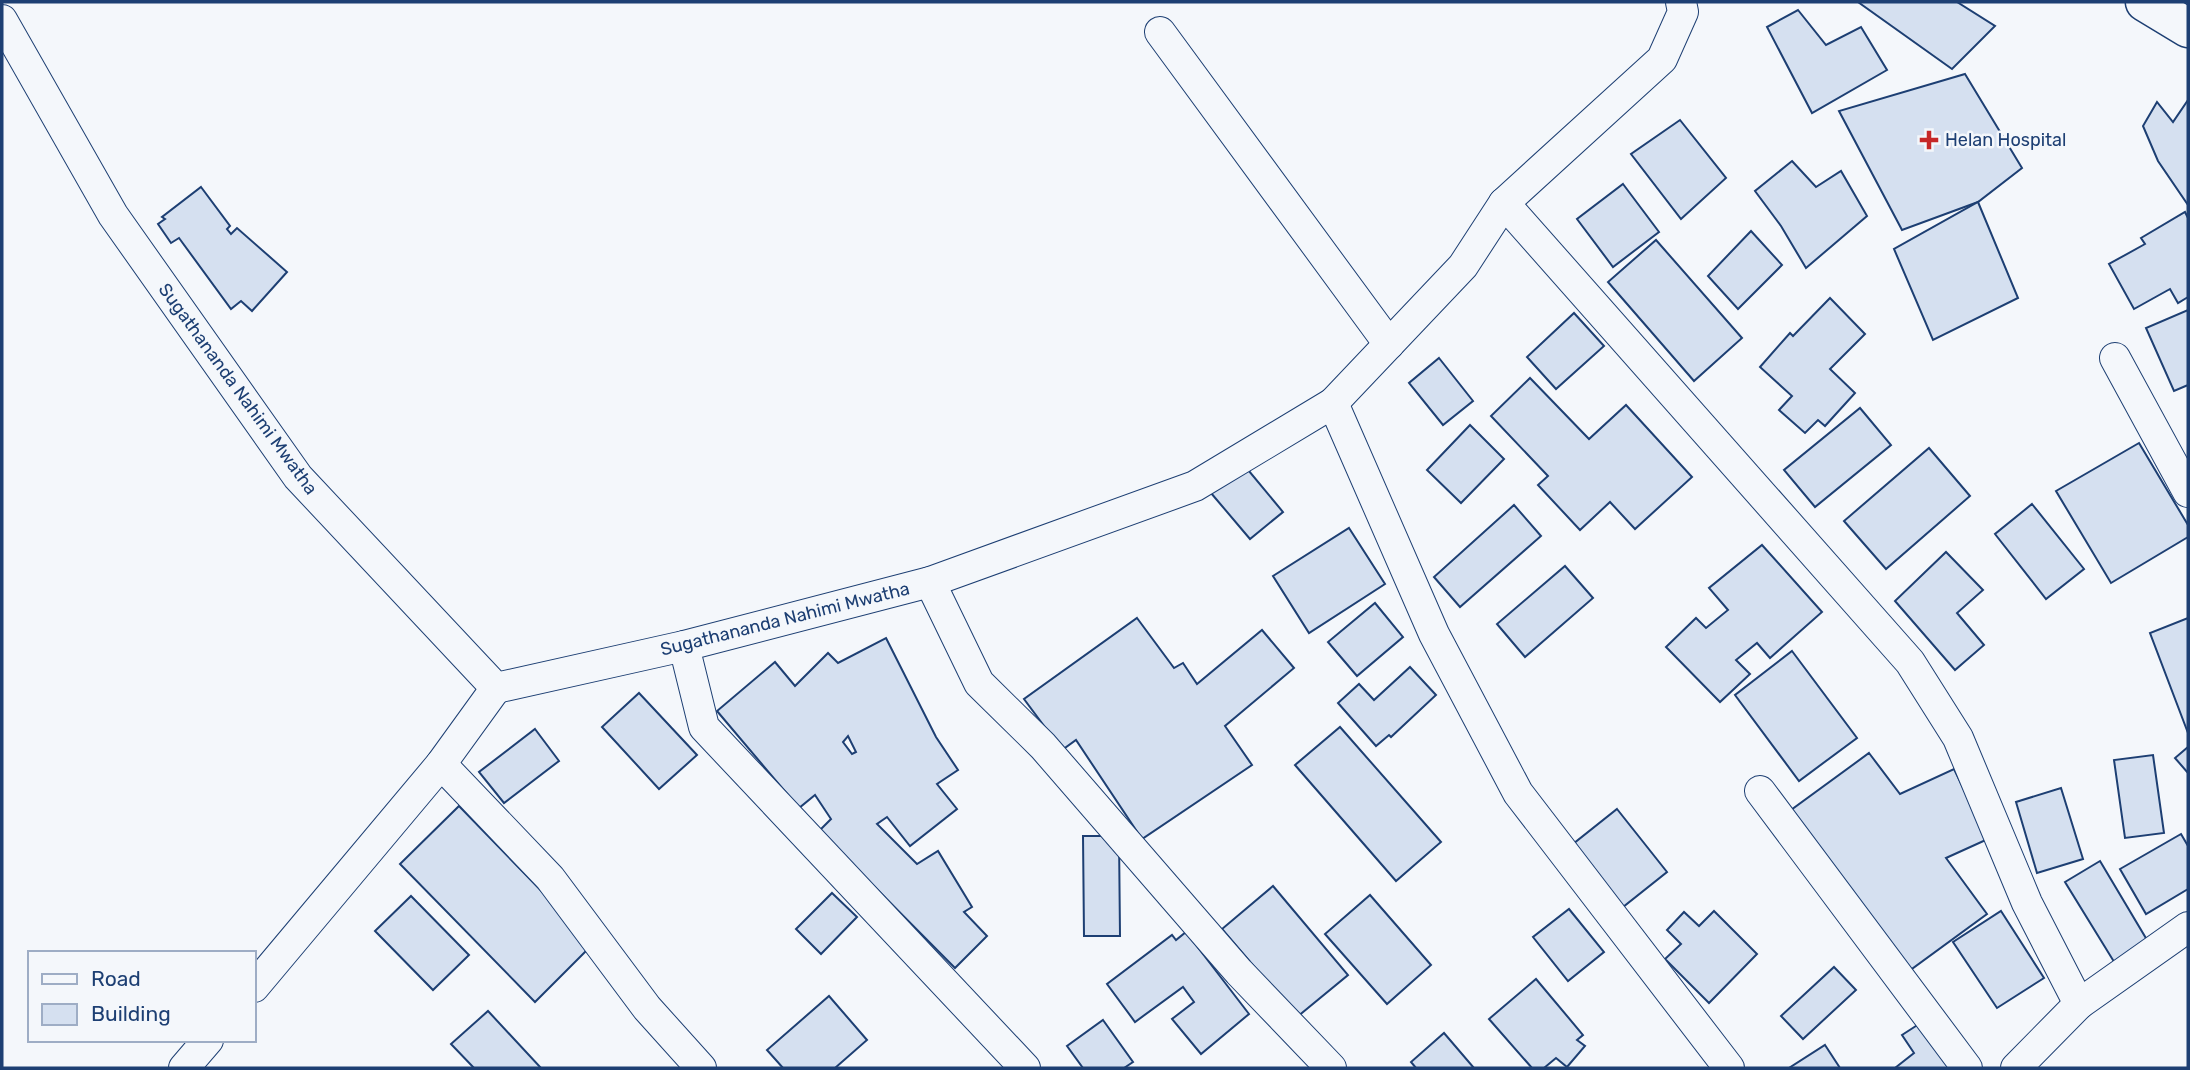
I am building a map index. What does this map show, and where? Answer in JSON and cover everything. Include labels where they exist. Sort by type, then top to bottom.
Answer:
[{"type":"highway","points":[[2145,2],[2188,28]]},
{"type":"street","name":"Sugathananda Nahimi Mwatha","points":[[2,20],[113,215],[298,477],[496,688],[684,646],[930,582],[1195,486],[1333,403],[1463,266],[1504,203],[1662,58],[1683,12],[1681,2]]},
{"type":"street","points":[[1160,32],[1389,344]]},
{"type":"street","points":[[1504,203],[1910,662],[1958,738],[2027,903],[2079,1004]]},
{"type":"street","points":[[2115,358],[2188,492]]},
{"type":"street","points":[[1333,403],[1434,634],[1518,793],[1729,1068]]},
{"type":"street","points":[[930,582],[979,683],[1043,746],[1239,972],[1331,1068]]},
{"type":"street","points":[[684,646],[704,727],[1025,1068]]},
{"type":"street","points":[[256,985],[441,764],[496,688]]},
{"type":"street","points":[[441,764],[550,878],[647,1008],[701,1068]]},
{"type":"street","points":[[1760,791],[1967,1068]]},
{"type":"street","points":[[2016,1068],[2079,1004],[2188,927]]},
{"type":"street","points":[[184,1068],[206,1042]]},
{"type":"building","points":[[1858,2],[1957,2],[1995,26],[1952,69]]},
{"type":"building","points":[[1798,10],[1826,45],[1861,27],[1887,70],[1812,113],[1767,27]]},
{"type":"building","name":"Helan Hospital","points":[[1965,74],[2022,168],[1978,202],[1902,230],[1839,111]]},
{"type":"building","points":[[2188,100],[2188,205],[2158,161],[2143,126],[2157,102],[2173,122]]},
{"type":"building","points":[[1680,120],[1726,178],[1681,219],[1631,154]]},
{"type":"building","points":[[1792,161],[1816,187],[1841,171],[1867,216],[1806,268],[1781,226],[1755,191]]},
{"type":"building","points":[[1623,184],[1659,232],[1613,267],[1577,219]]},
{"type":"building","points":[[201,187],[230,226],[227,229],[231,234],[237,228],[287,272],[252,311],[241,301],[231,309],[179,238],[171,243],[158,224],[165,219],[162,217]]},
{"type":"building","points":[[1978,202],[2018,298],[1933,340],[1894,249]]},
{"type":"building","points":[[2185,212],[2188,218],[2188,297],[2178,303],[2170,289],[2134,309],[2109,264],[2145,244],[2141,238]]},
{"type":"building","points":[[1751,231],[1782,265],[1738,309],[1708,276]]},
{"type":"building","points":[[1656,240],[1742,338],[1694,381],[1608,282]]},
{"type":"building","points":[[1830,298],[1865,334],[1830,369],[1855,393],[1825,426],[1818,420],[1805,433],[1779,410],[1792,396],[1760,367],[1790,333],[1793,336]]},
{"type":"building","points":[[2188,310],[2188,385],[2174,391],[2146,328]]},
{"type":"building","points":[[1574,313],[1604,346],[1556,389],[1527,357]]},
{"type":"building","points":[[1439,358],[1473,401],[1443,425],[1409,383]]},
{"type":"building","points":[[1530,378],[1589,439],[1626,405],[1692,477],[1635,529],[1610,502],[1580,530],[1538,485],[1548,476],[1491,416]]},
{"type":"building","points":[[1860,408],[1891,445],[1815,507],[1784,470]]},
{"type":"building","points":[[1470,425],[1504,459],[1461,503],[1427,470]]},
{"type":"building","points":[[2139,443],[2188,525],[2188,537],[2111,583],[2056,491]]},
{"type":"building","points":[[1929,448],[1970,496],[1886,569],[1844,521]]},
{"type":"building","points":[[1244,465],[1283,512],[1250,539],[1211,493]]},
{"type":"building","points":[[2032,504],[2084,569],[2046,599],[1995,534]]},
{"type":"building","points":[[1514,505],[1541,536],[1460,607],[1434,577]]},
{"type":"building","points":[[1349,528],[1385,584],[1309,633],[1273,576]]},
{"type":"building","points":[[1762,545],[1822,612],[1770,658],[1757,643],[1736,660],[1750,674],[1720,702],[1666,647],[1696,618],[1706,628],[1728,610],[1709,588]]},
{"type":"building","points":[[1946,552],[1983,590],[1957,613],[1984,645],[1955,670],[1895,601]]},
{"type":"building","points":[[1565,566],[1593,598],[1525,657],[1497,624]]},
{"type":"building","points":[[1375,603],[1403,637],[1357,676],[1328,642]]},
{"type":"building","points":[[1137,618],[1174,668],[1183,663],[1197,684],[1262,630],[1294,668],[1225,726],[1252,765],[1142,839],[1076,740],[1062,750],[1024,699]]},
{"type":"building","points":[[2188,618],[2188,733],[2150,633]]},
{"type":"building","points":[[886,638],[936,737],[958,770],[937,784],[957,809],[910,846],[887,817],[877,824],[917,864],[938,851],[972,907],[964,912],[987,936],[955,968],[819,831],[831,819],[815,795],[799,808],[717,711],[775,662],[795,686],[828,653],[838,663]],"holes":[[[848,736],[856,752],[852,754],[843,742]]]},
{"type":"building","points":[[1792,651],[1857,738],[1799,781],[1735,695]]},
{"type":"building","points":[[1410,667],[1436,695],[1391,737],[1389,735],[1376,746],[1338,703],[1359,684],[1374,700]]},
{"type":"building","points":[[639,693],[697,755],[659,789],[602,727]]},
{"type":"building","points":[[1340,727],[1441,842],[1396,881],[1295,765]]},
{"type":"building","points":[[535,729],[559,761],[504,803],[479,772]]},
{"type":"building","points":[[2188,747],[2188,773],[2175,758]]},
{"type":"building","points":[[1869,753],[1900,794],[1954,769],[1988,839],[1946,858],[1987,914],[1909,971],[1791,810]]},
{"type":"building","points":[[2153,755],[2164,833],[2125,838],[2114,760]]},
{"type":"building","points":[[2061,788],[2083,859],[2037,873],[2016,802]]},
{"type":"building","points":[[459,806],[593,944],[535,1002],[400,864]]},
{"type":"building","points":[[1617,809],[1667,872],[1623,907],[1573,844]]},
{"type":"building","points":[[2181,834],[2188,846],[2188,889],[2146,914],[2120,869]]},
{"type":"building","points":[[1083,836],[1119,836],[1120,936],[1084,936]]},
{"type":"building","points":[[2100,861],[2150,945],[2116,965],[2065,882]]},
{"type":"building","points":[[1273,886],[1348,975],[1297,1017],[1222,929]]},
{"type":"building","points":[[832,893],[857,917],[821,954],[796,929]]},
{"type":"building","points":[[1370,895],[1431,965],[1387,1004],[1325,934]]},
{"type":"building","points":[[411,896],[469,955],[433,990],[375,931]]},
{"type":"building","points":[[1569,909],[1604,952],[1568,981],[1533,937]]},
{"type":"building","points":[[1714,911],[1757,954],[1709,1003],[1665,959],[1681,944],[1667,930],[1684,912],[1699,926]]},
{"type":"building","points":[[2001,911],[2044,978],[1997,1008],[1953,942]]},
{"type":"building","points":[[1186,932],[1249,1014],[1201,1054],[1172,1019],[1194,1002],[1183,987],[1135,1022],[1107,984],[1172,935],[1176,940]]},
{"type":"building","points":[[1834,967],[1856,990],[1803,1039],[1781,1016]]},
{"type":"building","points":[[1536,979],[1583,1035],[1577,1040],[1585,1046],[1567,1067],[1556,1058],[1544,1068],[1532,1068],[1489,1019]]},
{"type":"building","points":[[829,996],[867,1040],[835,1068],[783,1068],[767,1050]]},
{"type":"building","points":[[488,1011],[541,1068],[474,1068],[451,1044]]},
{"type":"building","points":[[1103,1020],[1133,1062],[1124,1068],[1083,1068],[1067,1046]]},
{"type":"building","points":[[1919,1024],[1952,1068],[1895,1068],[1914,1053],[1902,1035]]},
{"type":"building","points":[[1444,1033],[1474,1068],[1416,1068],[1411,1062]]},
{"type":"building","points":[[1825,1045],[1840,1068],[1789,1068]]},
{"type":"place","name":"Helan Hospital","points":[[1929,140]]}]
